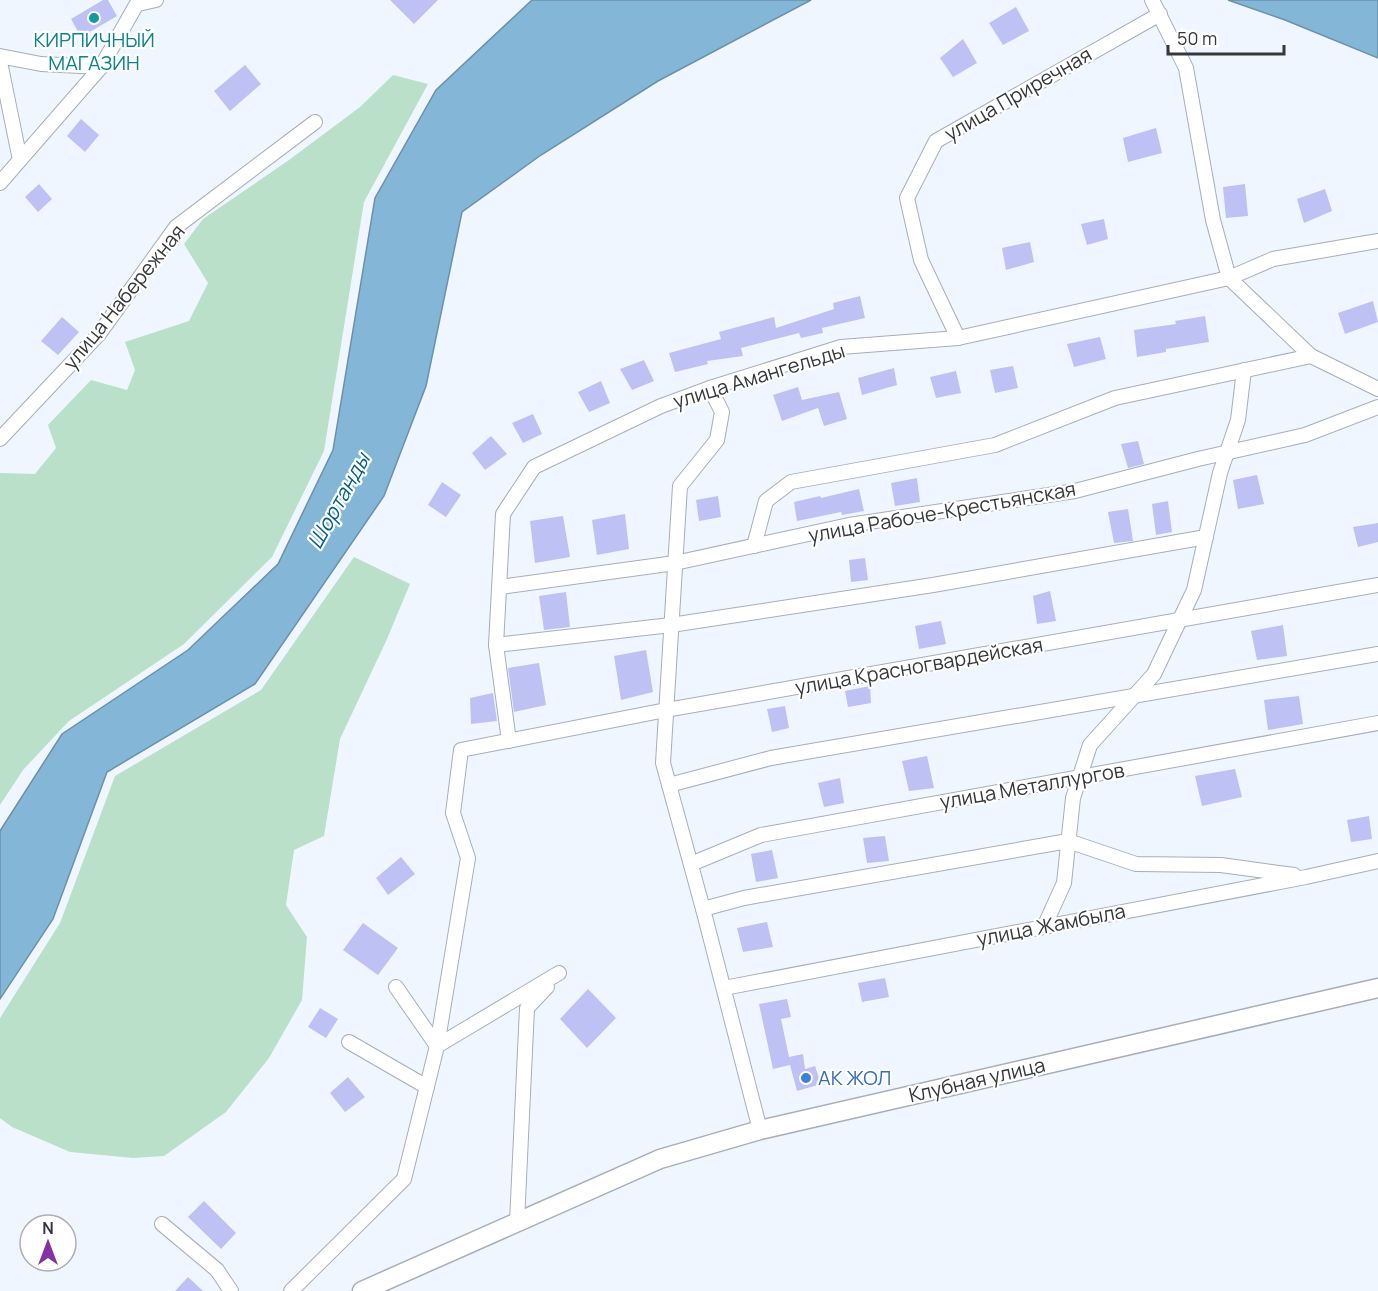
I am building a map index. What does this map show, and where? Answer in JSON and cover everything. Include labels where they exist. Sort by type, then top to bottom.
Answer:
[{"type":"street","points":[[0,183],[101,67],[139,2],[156,0]]},
{"type":"street","points":[[1152,0],[1186,68],[1213,220],[1229,278],[1311,356],[1378,389]]},
{"type":"street","name":"улица Приречная","points":[[958,338],[921,260],[907,198],[936,141],[1160,14]]},
{"type":"street","points":[[0,56],[41,64],[101,67]]},
{"type":"street","points":[[0,62],[20,160]]},
{"type":"street","name":"улица Набережная","points":[[0,439],[99,334],[176,227],[315,122]]},
{"type":"street","name":"улица Амангельды","points":[[509,741],[496,645],[503,514],[534,467],[662,406],[710,388],[841,347],[958,338],[1229,278],[1273,259],[1378,241]]},
{"type":"street","points":[[754,546],[766,501],[791,482],[995,445],[1115,398],[1311,356]]},
{"type":"street","points":[[1044,927],[1064,883],[1073,798],[1090,746],[1154,674],[1194,590],[1221,473],[1238,420],[1245,370]]},
{"type":"street","points":[[710,388],[723,412],[717,441],[680,486],[663,763],[704,909],[760,1130]]},
{"type":"street","name":"улица Рабоче-Крестьянская","points":[[500,587],[675,563],[849,525],[1075,491],[1227,452],[1305,435],[1378,407]]},
{"type":"street","points":[[496,645],[672,625],[933,585],[1206,537]]},
{"type":"street","name":"улица Красногвардейская","points":[[437,1046],[468,858],[453,813],[461,750],[666,710],[1378,585]]},
{"type":"street","points":[[669,785],[771,758],[1378,654]]},
{"type":"street","name":"улица Металлургов","points":[[691,864],[761,835],[1378,723]]},
{"type":"street","points":[[704,909],[744,898],[1068,841],[1136,864],[1221,865],[1306,877]]},
{"type":"street","name":"улица Жамбыла","points":[[724,988],[1306,877],[1378,861]]},
{"type":"street","points":[[291,1291],[404,1179],[437,1046],[559,973],[527,1008],[517,1222]]},
{"type":"street","points":[[396,987],[437,1046]]},
{"type":"street","name":"Клубная улица","points":[[362,1291],[660,1160],[760,1130],[1378,988]]},
{"type":"street","points":[[349,1042],[427,1088]]},
{"type":"street","points":[[162,1224],[217,1270],[231,1291]]},
{"type":"green space","points":[[393,75],[428,84],[364,202],[324,451],[272,557],[184,644],[69,721],[23,770],[0,805],[0,473],[35,474],[56,448],[48,425],[91,380],[127,390],[135,370],[125,342],[189,321],[208,283],[184,244],[203,219],[289,160],[360,107]]},
{"type":"green space","points":[[354,557],[410,584],[340,739],[324,836],[294,850],[286,905],[307,937],[302,1000],[269,1058],[226,1112],[164,1156],[133,1158],[70,1152],[12,1127],[0,1118],[0,1018],[60,923],[115,776],[261,690]]},
{"type":"water","name":"Шортанды","points":[[532,0],[811,0],[658,81],[541,155],[462,212],[426,386],[384,496],[255,684],[107,772],[53,919],[0,999],[0,831],[62,734],[188,650],[278,564],[333,450],[375,198],[436,90]]},
{"type":"water","points":[[1228,0],[1378,0],[1378,58],[1285,20]]},
{"type":"building","name":"КИРПИЧНЫЙ МАГАЗИН","points":[[103,0],[108,0],[117,16],[81,37],[71,19]]},
{"type":"building","points":[[390,0],[438,0],[414,24]]},
{"type":"building","points":[[1016,7],[1029,31],[1003,45],[989,23]]},
{"type":"building","points":[[963,39],[977,63],[953,77],[940,58]]},
{"type":"building","points":[[245,65],[261,84],[230,111],[214,91]]},
{"type":"building","points":[[81,119],[99,135],[85,152],[67,136]]},
{"type":"building","points":[[1156,128],[1162,153],[1128,162],[1123,138]]},
{"type":"building","points":[[39,184],[52,199],[38,212],[25,197]]},
{"type":"building","points":[[1245,184],[1248,216],[1226,218],[1223,187]]},
{"type":"building","points":[[1325,189],[1332,211],[1304,223],[1297,199]]},
{"type":"building","points":[[1104,219],[1108,239],[1087,245],[1081,224]]},
{"type":"building","points":[[1030,242],[1034,262],[1006,270],[1002,248]]},
{"type":"building","points":[[860,296],[865,318],[822,328],[823,333],[801,338],[799,333],[741,348],[743,356],[707,361],[708,364],[675,372],[669,353],[721,339],[719,332],[774,317],[776,328],[834,309],[833,303]]},
{"type":"building","points":[[1373,301],[1378,322],[1345,334],[1338,313]]},
{"type":"building","points":[[1205,316],[1209,342],[1166,349],[1166,352],[1137,357],[1134,330],[1176,324],[1175,321]]},
{"type":"building","points":[[62,317],[79,332],[58,355],[41,341]]},
{"type":"building","points":[[1100,337],[1106,359],[1074,367],[1067,344]]},
{"type":"building","points":[[644,360],[654,381],[632,390],[620,369]]},
{"type":"building","points":[[1013,366],[1018,388],[995,393],[990,370]]},
{"type":"building","points":[[894,368],[897,385],[862,395],[858,378]]},
{"type":"building","points":[[956,371],[961,393],[936,398],[930,377]]},
{"type":"building","points":[[601,381],[610,403],[589,412],[578,392]]},
{"type":"building","points":[[798,387],[802,400],[839,392],[847,419],[824,426],[818,408],[782,421],[773,395]]},
{"type":"building","points":[[533,414],[542,434],[523,443],[512,423]]},
{"type":"building","points":[[491,436],[507,454],[485,470],[472,453]]},
{"type":"building","points":[[1138,441],[1144,464],[1128,468],[1121,444]]},
{"type":"building","points":[[1257,475],[1264,504],[1238,509],[1233,480]]},
{"type":"building","points":[[917,478],[920,502],[895,506],[891,483]]},
{"type":"building","points":[[442,482],[461,495],[446,517],[428,505]]},
{"type":"building","points":[[859,489],[864,511],[842,515],[841,512],[797,521],[794,502]]},
{"type":"building","points":[[718,496],[721,517],[699,521],[696,500]]},
{"type":"building","points":[[1168,501],[1172,532],[1156,535],[1152,504]]},
{"type":"building","points":[[1128,509],[1133,541],[1114,543],[1108,512]]},
{"type":"building","points":[[625,514],[629,549],[597,555],[592,520]]},
{"type":"building","points":[[563,516],[570,557],[535,563],[530,521]]},
{"type":"building","points":[[1378,523],[1378,542],[1358,547],[1353,527]]},
{"type":"building","points":[[865,558],[868,580],[851,582],[849,560]]},
{"type":"building","points":[[1050,591],[1056,621],[1037,624],[1033,596]]},
{"type":"building","points":[[566,592],[570,627],[544,630],[539,596]]},
{"type":"building","points":[[941,621],[946,644],[919,649],[915,626]]},
{"type":"building","points":[[1283,625],[1287,656],[1257,660],[1251,631]]},
{"type":"building","points":[[646,650],[653,692],[621,700],[614,656]]},
{"type":"building","points":[[539,663],[546,705],[514,712],[508,668]]},
{"type":"building","points":[[870,686],[871,703],[848,707],[845,691]]},
{"type":"building","points":[[493,693],[497,721],[471,724],[470,698]]},
{"type":"building","points":[[1299,696],[1303,724],[1268,730],[1264,700]]},
{"type":"building","points":[[785,706],[789,728],[772,732],[767,709]]},
{"type":"building","points":[[927,756],[934,788],[909,791],[902,761]]},
{"type":"building","points":[[1235,769],[1242,797],[1202,806],[1195,776]]},
{"type":"building","points":[[840,778],[844,803],[824,807],[818,783]]},
{"type":"building","points":[[1369,816],[1372,839],[1351,842],[1347,820]]},
{"type":"building","points":[[885,836],[889,861],[867,863],[863,838]]},
{"type":"building","points":[[772,850],[778,878],[756,882],[751,854]]},
{"type":"building","points":[[401,857],[415,874],[388,895],[376,878]]},
{"type":"building","points":[[767,922],[773,947],[743,952],[737,928]]},
{"type":"building","points":[[363,923],[398,948],[378,975],[343,950]]},
{"type":"building","points":[[885,978],[889,997],[862,1002],[858,983]]},
{"type":"building","points":[[588,989],[616,1018],[587,1048],[560,1019]]},
{"type":"building","points":[[787,999],[791,1017],[781,1019],[789,1057],[803,1054],[805,1069],[815,1066],[821,1084],[797,1091],[790,1065],[773,1069],[759,1004]]},
{"type":"building","points":[[320,1008],[338,1019],[326,1038],[308,1027]]},
{"type":"building","points":[[348,1077],[365,1097],[345,1112],[330,1093]]},
{"type":"building","points":[[204,1201],[236,1233],[221,1249],[188,1217]]},
{"type":"building","points":[[188,1277],[203,1291],[175,1291]]},
{"type":"place","name":"КИРПИЧНЫЙ МАГАЗИН","points":[[94,18]]},
{"type":"place","name":"АК ЖОЛ","points":[[806,1078]]}]
